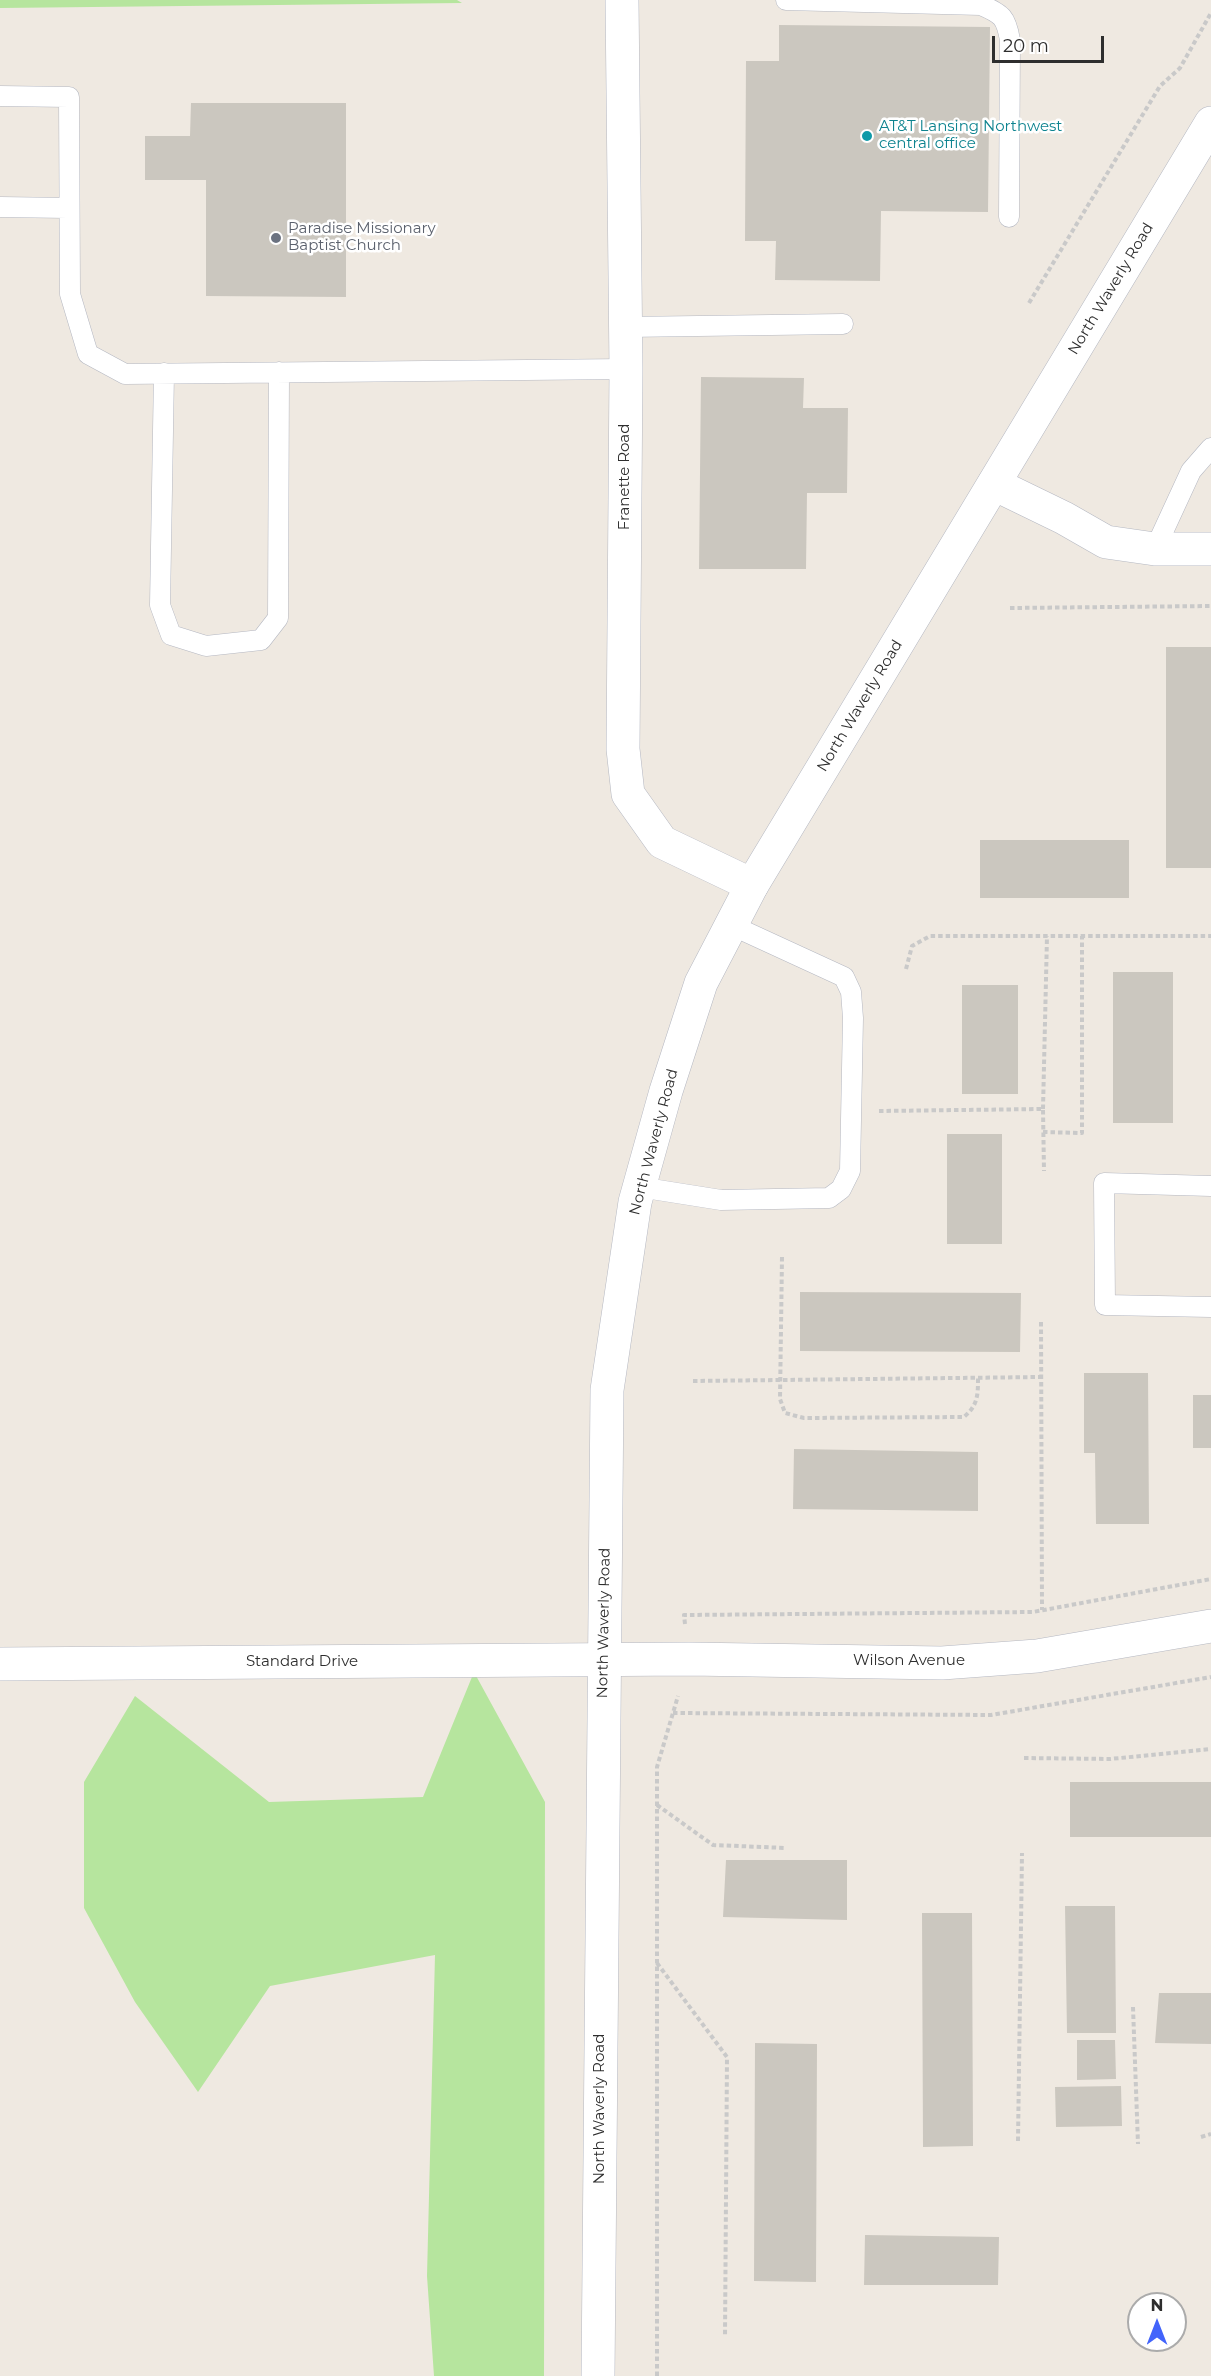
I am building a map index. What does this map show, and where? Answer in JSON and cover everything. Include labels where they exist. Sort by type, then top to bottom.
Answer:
[{"type":"street","name":"Franette Road","points":[[622,0],[626,327],[623,749],[627,794],[662,842],[752,885]]},
{"type":"street","name":"North Waverly Road","points":[[598,2376],[607,1390],[639,1187],[700,983],[752,885],[1211,123]]},
{"type":"street","points":[[994,484],[1064,518],[1106,542],[1155,549],[1211,549]]},
{"type":"street","name":"Wilson Avenue","points":[[603,1660],[942,1663],[1037,1656],[1211,1626]]},
{"type":"street","name":"Standard Drive","points":[[0,1664],[603,1660]]},
{"type":"lane","points":[[786,0],[981,5],[1001,14],[1008,27],[1010,40],[1009,217]]},
{"type":"lane","points":[[0,96],[69,97],[70,294],[88,354],[125,374],[626,369]]},
{"type":"lane","points":[[0,207],[68,208]]},
{"type":"lane","points":[[626,327],[843,324]]},
{"type":"lane","points":[[164,373],[160,605],[171,635],[206,646],[261,640],[278,618],[279,372]]},
{"type":"lane","points":[[1155,549],[1191,471],[1211,448]]},
{"type":"lane","points":[[639,1187],[721,1200],[829,1198],[841,1189],[850,1171],[853,1018],[851,992],[844,977],[731,925]]},
{"type":"lane","points":[[1211,1186],[1104,1183],[1106,1305],[1211,1307]]},
{"type":"path","points":[[1029,303],[1160,86],[1180,68],[1211,13]]},
{"type":"path","points":[[1010,608],[1211,606]]},
{"type":"path","points":[[906,969],[912,946],[930,936],[1211,936]]},
{"type":"path","points":[[1044,1171],[1047,936]]},
{"type":"path","points":[[1043,1132],[1082,1132],[1082,936]]},
{"type":"path","points":[[852,1111],[1043,1109]]},
{"type":"path","points":[[782,1257],[780,1399],[785,1413],[804,1418],[964,1417],[974,1409],[978,1397],[978,1377]]},
{"type":"path","points":[[1041,1322],[1042,1610]]},
{"type":"path","points":[[693,1381],[1041,1377]]},
{"type":"path","points":[[657,2376],[657,1767],[689,1659],[684,1615],[1033,1612],[1211,1579]]},
{"type":"path","points":[[673,1713],[991,1715],[1211,1677]]},
{"type":"path","points":[[1024,1758],[1110,1759],[1211,1749]]},
{"type":"path","points":[[657,1805],[713,1845],[786,1848]]},
{"type":"path","points":[[1018,2141],[1022,1853]]},
{"type":"path","points":[[657,1962],[727,2056],[725,2336]]},
{"type":"path","points":[[1133,2007],[1138,2144]]},
{"type":"path","points":[[1201,2137],[1211,2134]]},
{"type":"green space","points":[[0,0],[457,0],[462,3],[0,8]]},
{"type":"green space","points":[[474,1672],[545,1802],[544,2376],[434,2376],[427,2276],[435,1955],[270,1986],[198,2092],[135,2002],[84,1908],[84,1782],[135,1696],[269,1802],[423,1797]]},
{"type":"building","name":"AT&T Lansing Northwest central office","points":[[779,25],[990,27],[988,212],[881,211],[880,281],[775,280],[776,241],[745,241],[746,61],[779,61]]},
{"type":"building","name":"Paradise Missionary Baptist Church","points":[[191,103],[346,103],[346,297],[206,296],[206,180],[145,180],[145,136],[190,136]]},
{"type":"building","points":[[701,377],[804,378],[803,408],[848,408],[847,493],[807,493],[806,569],[699,569]]},
{"type":"building","points":[[1166,647],[1211,647],[1211,868],[1166,868]]},
{"type":"building","points":[[980,840],[1129,840],[1129,898],[980,898]]},
{"type":"building","points":[[1113,972],[1173,972],[1173,1123],[1113,1123]]},
{"type":"building","points":[[962,985],[1018,985],[1018,1094],[962,1094]]},
{"type":"building","points":[[947,1134],[1002,1134],[1002,1244],[947,1244]]},
{"type":"building","points":[[800,1292],[1021,1293],[1020,1352],[800,1351]]},
{"type":"building","points":[[1084,1373],[1148,1373],[1149,1524],[1096,1524],[1095,1453],[1084,1453]]},
{"type":"building","points":[[1193,1395],[1211,1395],[1211,1448],[1193,1448]]},
{"type":"building","points":[[794,1449],[978,1452],[978,1511],[793,1509]]},
{"type":"building","points":[[1070,1782],[1211,1782],[1211,1837],[1070,1837]]},
{"type":"building","points":[[726,1860],[847,1860],[847,1920],[723,1917]]},
{"type":"building","points":[[1065,1906],[1115,1906],[1116,2033],[1067,2033]]},
{"type":"building","points":[[922,1913],[972,1913],[973,2146],[923,2147]]},
{"type":"building","points":[[1159,1993],[1211,1993],[1211,2044],[1155,2043]]},
{"type":"building","points":[[1077,2040],[1115,2040],[1116,2079],[1077,2080]]},
{"type":"building","points":[[755,2043],[817,2044],[816,2282],[754,2281]]},
{"type":"building","points":[[1121,2086],[1122,2126],[1056,2127],[1055,2087]]},
{"type":"building","points":[[865,2235],[999,2237],[998,2285],[864,2285]]},
{"type":"place","name":"AT&T Lansing Northwest central office","points":[[867,136]]},
{"type":"place","name":"Paradise Missionary Baptist Church","points":[[276,238]]}]
